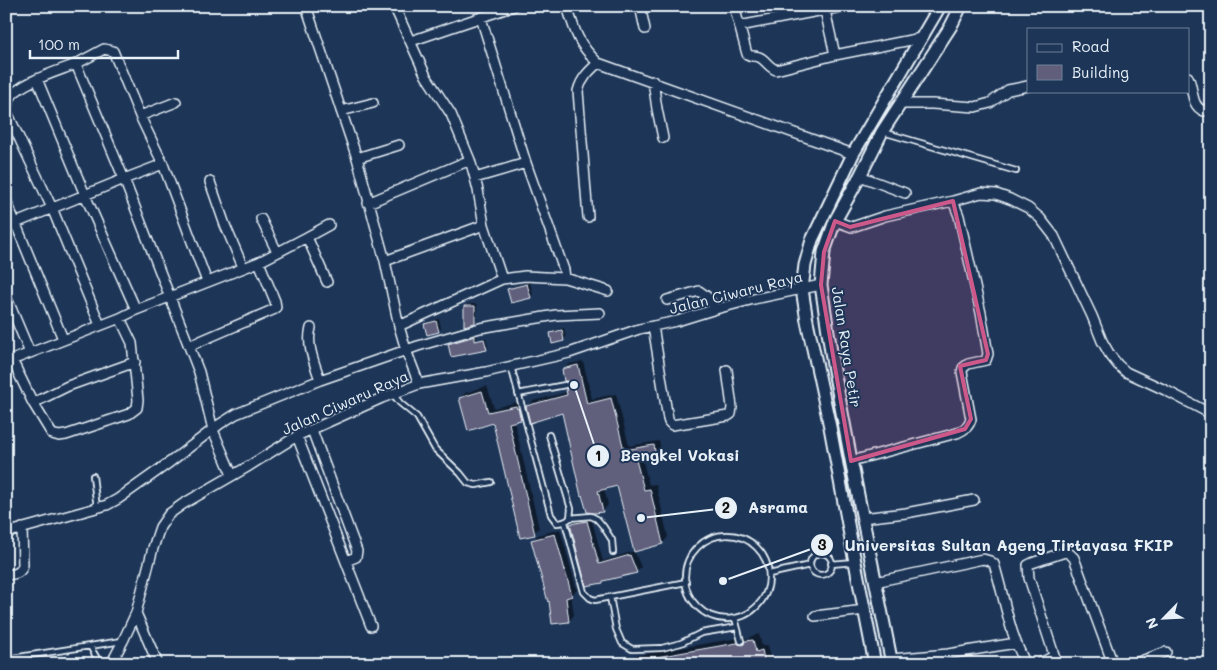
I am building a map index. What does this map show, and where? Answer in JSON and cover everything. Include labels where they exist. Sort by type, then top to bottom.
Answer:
[{"type":"main road","name":"Jalan Raya Petir","points":[[875,664],[802,289],[805,265],[812,240],[853,154],[940,6]]},
{"type":"main road","name":"Jalan Raya Petir","points":[[892,662],[833,365],[821,285],[824,252],[835,221],[882,132],[951,26],[961,6]]},
{"type":"street","points":[[306,6],[357,158],[385,261],[399,326],[419,384]]},
{"type":"street","points":[[394,6],[426,76],[451,114],[470,160],[478,190],[484,225],[502,280]]},
{"type":"street","points":[[411,41],[514,6]]},
{"type":"street","points":[[567,6],[577,36],[589,54],[598,63],[653,81],[853,154]]},
{"type":"street","points":[[640,6],[645,29]]},
{"type":"street","points":[[734,6],[747,54],[752,57],[761,58],[768,66],[776,70],[835,55],[921,38]]},
{"type":"street","points":[[739,26],[824,8],[849,6]]},
{"type":"street","points":[[824,8],[835,55]]},
{"type":"street","points":[[480,18],[526,163],[564,270],[565,278]]},
{"type":"street","points":[[100,325],[52,208],[6,109],[10,98],[18,89],[37,79],[76,64],[104,49],[113,50],[140,116],[163,164],[207,282]]},
{"type":"street","points":[[588,217],[578,92],[580,84],[586,75],[598,63]]},
{"type":"street","points":[[76,64],[124,179],[199,372],[213,430],[232,475]]},
{"type":"street","points":[[37,79],[85,195],[136,310]]},
{"type":"street","points":[[1190,80],[1195,103],[1198,107],[1204,111],[1211,108]]},
{"type":"street","points":[[653,81],[663,138]]},
{"type":"street","points":[[900,104],[975,107],[990,103],[1008,90],[1027,86]]},
{"type":"street","points":[[140,116],[176,102]]},
{"type":"street","points":[[341,111],[373,103]]},
{"type":"street","points":[[357,158],[399,145]]},
{"type":"street","points":[[368,203],[470,160]]},
{"type":"street","points":[[475,178],[526,163]]},
{"type":"street","points":[[6,227],[163,164]]},
{"type":"street","points":[[860,176],[905,193]]},
{"type":"street","points":[[210,182],[225,225],[243,267]]},
{"type":"street","points":[[835,221],[852,227],[884,216],[954,203],[982,193],[996,194],[1028,208],[1040,218],[1054,236],[1102,341],[1118,365],[1126,372],[1211,414]]},
{"type":"street","points":[[6,200],[64,339]]},
{"type":"street","points":[[851,461],[957,433],[965,429],[970,423],[971,419],[962,368],[968,364],[986,360],[988,354],[981,313],[959,216],[954,203]]},
{"type":"street","points":[[261,219],[277,252]]},
{"type":"street","points":[[120,318],[132,343],[138,400],[137,408],[129,414],[66,435],[52,434],[9,361],[259,262],[330,225]]},
{"type":"street","points":[[385,261],[484,225]]},
{"type":"street","points":[[306,237],[327,282]]},
{"type":"street","points":[[189,346],[275,309],[275,301],[259,262]]},
{"type":"street","points":[[399,326],[502,280],[525,276],[565,278],[608,291]]},
{"type":"street","name":"Jalan Ciwaru Raya","points":[[111,664],[136,613],[160,527],[169,514],[297,436],[419,384],[486,372],[569,353],[653,326],[716,309],[821,285]]},
{"type":"street","points":[[667,300],[699,291],[706,296],[716,309]]},
{"type":"street","points":[[6,296],[30,353]]},
{"type":"street","points":[[6,533],[107,505],[236,414],[320,380],[406,350],[480,328],[556,315],[600,313]]},
{"type":"street","points":[[653,326],[668,418],[672,425],[731,414],[732,407],[727,370]]},
{"type":"street","points":[[311,328],[310,343],[320,380]]},
{"type":"street","points":[[34,403],[68,386],[135,362]]},
{"type":"street","points":[[312,430],[358,551],[356,557],[346,561]]},
{"type":"street","points":[[297,436],[371,626]]},
{"type":"street","points":[[306,458],[320,453]]},
{"type":"street","points":[[862,518],[906,513],[974,500]]},
{"type":"street","points":[[6,575],[20,572],[22,569],[22,528]]},
{"type":"street","points":[[1039,664],[1055,660],[1027,568],[1032,563],[1065,552],[1074,558],[1113,664]]},
{"type":"street","points":[[875,582],[984,560],[990,561],[994,564],[1009,622],[1026,664]]},
{"type":"street","points":[[815,616],[864,610]]},
{"type":"street","points":[[136,613],[158,664]]},
{"type":"street","points":[[892,662],[1016,643]]},
{"type":"street","points":[[1133,664],[1166,652]]},
{"type":"lane","points":[[882,132],[1016,171]]},
{"type":"lane","points":[[511,366],[551,515],[557,523],[565,522],[570,518],[590,516],[597,520],[612,540],[613,552]]},
{"type":"lane","points":[[518,394],[565,385]]},
{"type":"lane","points":[[393,394],[400,403],[417,417],[435,448],[460,473],[468,484],[476,485],[491,482]]},
{"type":"lane","points":[[549,435],[571,509],[570,518]]},
{"type":"lane","points":[[93,476],[97,508]]},
{"type":"lane","points":[[565,522],[584,592],[590,598],[595,600],[686,582]]},
{"type":"lane","points":[[735,535],[756,546],[765,558],[769,574],[768,588],[762,602],[745,616],[735,618],[723,619],[701,610],[690,598],[686,582],[686,567],[693,552],[704,541],[719,536],[735,535]]},
{"type":"lane","points":[[822,553],[829,557],[831,564],[828,571],[822,574],[813,571],[810,561],[814,555],[822,553]]},
{"type":"lane","points":[[831,564],[855,562]]},
{"type":"lane","points":[[769,574],[810,565]]},
{"type":"lane","points":[[610,597],[616,629],[622,643],[632,650],[662,648],[681,643],[701,633],[737,627]]},
{"type":"lane","points":[[735,618],[741,641]]},
{"type":"lane","points":[[6,659],[123,641]]},
{"type":"lane","points":[[90,646],[100,664]]},
{"type":"highlighted area","points":[[953,201],[988,354],[986,360],[960,366],[971,419],[965,429],[851,461],[821,285],[824,252],[835,221],[850,227]]},
{"type":"building","points":[[527,284],[531,298],[511,303],[507,289]]},
{"type":"building","points":[[464,306],[475,306],[475,323],[464,326]]},
{"type":"building","points":[[436,321],[439,332],[427,335],[424,324]]},
{"type":"building","points":[[562,330],[564,341],[552,344],[550,333]]},
{"type":"building","points":[[475,336],[475,341],[484,339],[487,350],[451,357],[448,344]]},
{"type":"building","points":[[578,365],[587,404],[611,398],[624,450],[654,445],[656,457],[636,460],[644,490],[650,489],[663,544],[634,552],[617,486],[598,491],[603,512],[587,512],[581,496],[562,413],[530,423],[526,406],[567,395],[566,389],[569,387],[569,384],[567,381],[564,381],[562,369]]},
{"type":"building","points":[[482,391],[488,412],[516,406],[518,408],[521,420],[509,423],[535,535],[520,538],[493,423],[468,431],[459,398]]},
{"type":"building","points":[[587,521],[599,564],[630,555],[637,573],[586,586],[570,524]]},
{"type":"building","points":[[555,534],[572,596],[566,598],[569,622],[552,624],[549,601],[531,540]]},
{"type":"building","points":[[753,640],[756,652],[762,650],[765,664],[639,664],[639,660],[737,643],[742,645],[745,641]]},
{"type":"place","name":"Bengkel Vokasi","points":[[574,385]]},
{"type":"place","name":"Asrama","points":[[641,518]]},
{"type":"place","name":"Universitas Sultan Ageng Tirtayasa FKIP","points":[[723,581]]}]
